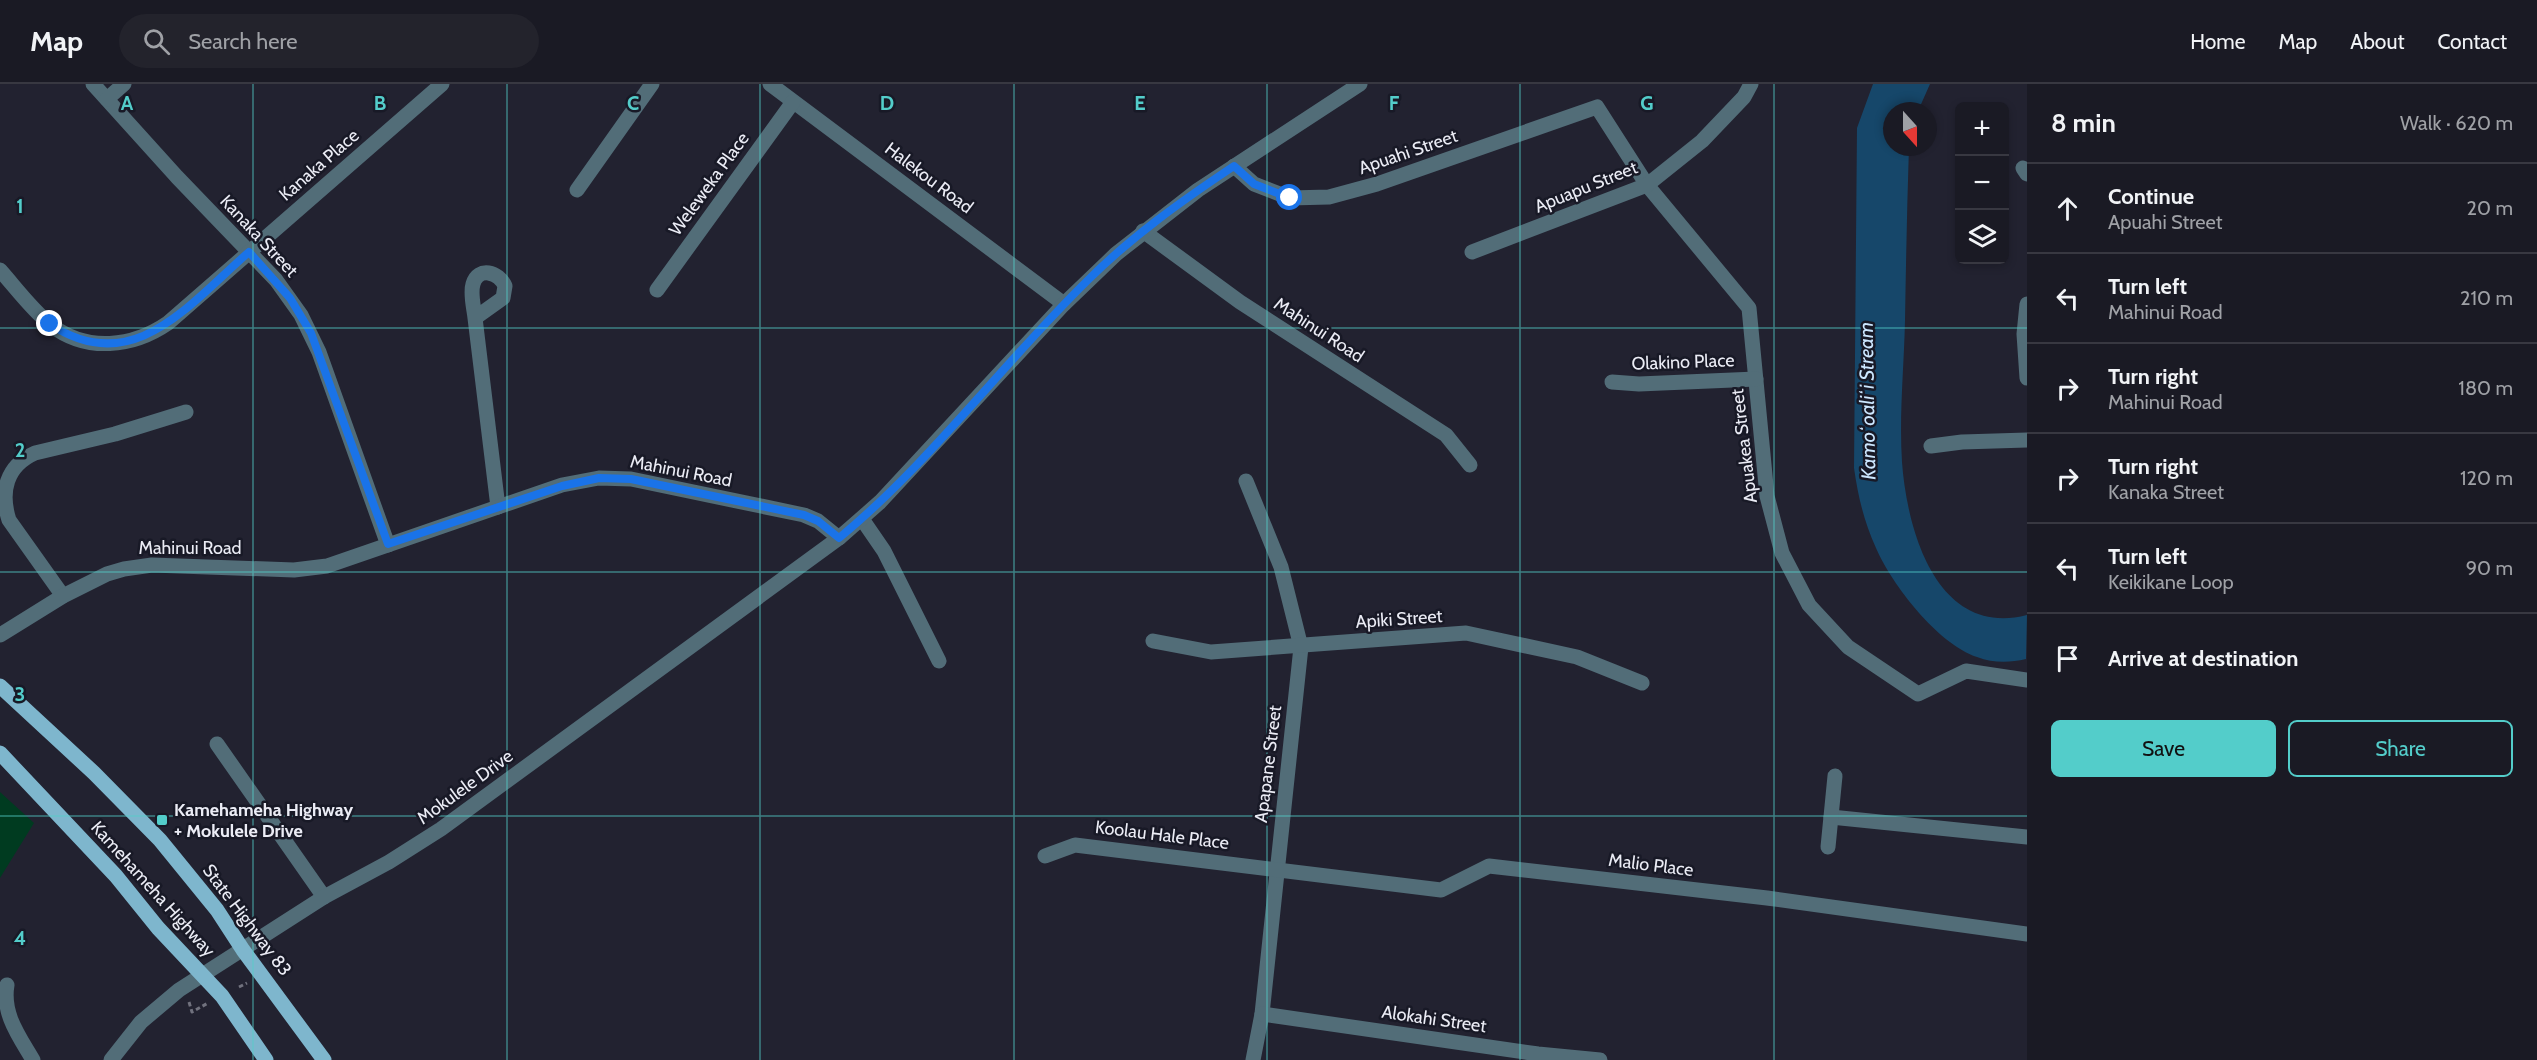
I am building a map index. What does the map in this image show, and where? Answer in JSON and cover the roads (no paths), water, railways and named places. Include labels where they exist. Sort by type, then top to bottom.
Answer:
[{"type":"main road","name":"State Highway 83","points":[[0,686],[94,773],[160,840],[217,909],[243,950],[324,1060]]},
{"type":"main road","name":"Kamehameha Highway","points":[[0,753],[116,876],[158,928],[203,974],[222,996],[266,1060]]},
{"type":"street","name":"Kanaka Street","points":[[93,84],[290,298],[311,333],[388,544]]},
{"type":"street","points":[[107,99],[124,84]]},
{"type":"street","name":"Kanaka Place","points":[[0,270],[50,324],[61,332],[86,342],[115,344],[143,338],[162,327],[442,84]]},
{"type":"street","points":[[577,190],[652,84]]},
{"type":"street","name":"Halekou Road","points":[[770,84],[1064,304]]},
{"type":"street","points":[[839,538],[861,519],[1064,304],[1143,231],[1234,166],[1360,84]]},
{"type":"street","name":"Apuapu Street","points":[[1472,252],[1647,185],[1702,141],[1744,97],[1751,84]]},
{"type":"street","name":"Weleweka Place","points":[[657,290],[793,102]]},
{"type":"street","name":"Apuahi Street","points":[[1234,166],[1254,184],[1290,198],[1329,197],[1377,184],[1597,107]]},
{"type":"street","name":"Apuakea Street","points":[[1597,107],[1647,185],[1749,308],[1767,496],[1782,553],[1809,605],[1848,647],[1918,694],[1966,671],[2027,680]]},
{"type":"street","name":"Mahinui Road","points":[[1143,231],[1240,302],[1446,435],[1470,465]]},
{"type":"street","points":[[2027,304],[2024,334],[2027,378]]},
{"type":"street","points":[[475,318],[498,507]]},
{"type":"street","name":"Olakino Place","points":[[1612,382],[1639,384],[1756,379]]},
{"type":"street","points":[[63,596],[9,520],[3,500],[3,489],[11,470],[26,457],[35,453],[115,434],[186,412]]},
{"type":"street","points":[[1931,446],[1962,442],[2027,440]]},
{"type":"street","name":"Mahinui Road","points":[[0,635],[63,596],[107,574],[138,566],[311,569],[327,566],[498,507],[580,481],[599,478],[631,479],[804,515],[818,521],[839,538]]},
{"type":"street","name":"Apapane Street","points":[[1246,481],[1281,567],[1301,647],[1262,1014],[1253,1060]]},
{"type":"street","points":[[861,519],[884,551],[939,662]]},
{"type":"street","name":"Mokulele Drive","points":[[111,1060],[141,1022],[179,990],[324,897],[389,862],[462,815],[839,538]]},
{"type":"street","name":"Apiki Street","points":[[1153,641],[1211,652],[1466,633],[1577,657],[1642,683]]},
{"type":"street","points":[[216,744],[324,897]]},
{"type":"street","points":[[1828,847],[1835,776]]},
{"type":"street","points":[[1831,817],[2027,837]]},
{"type":"street","name":"Koolau Hale Place","points":[[1045,856],[1075,845],[1276,868]]},
{"type":"street","name":"Malio Place","points":[[1276,868],[1441,890],[1489,866],[1767,898],[2027,934]]},
{"type":"street","points":[[6,984],[5,1000],[9,1018],[33,1060]]},
{"type":"street","name":"Alokahi Street","points":[[1262,1014],[1538,1054],[1600,1060]]},
{"type":"water","name":"Kamoʻoaliʻi Stream","points":[[1873,84],[1930,84],[1922,102],[1883,102],[1883,156],[1909,156],[1901,427],[1905,489],[1920,547],[1933,573],[1949,595],[1970,610],[1996,618],[2027,615],[2026,659],[2001,662],[1977,657],[1947,640],[1932,627],[1918,612],[1883,563],[1862,509],[1854,468],[1857,128]]},
{"type":"place","name":"Kamehameha Highway + Mokulele Drive","points":[[162,820]]}]
